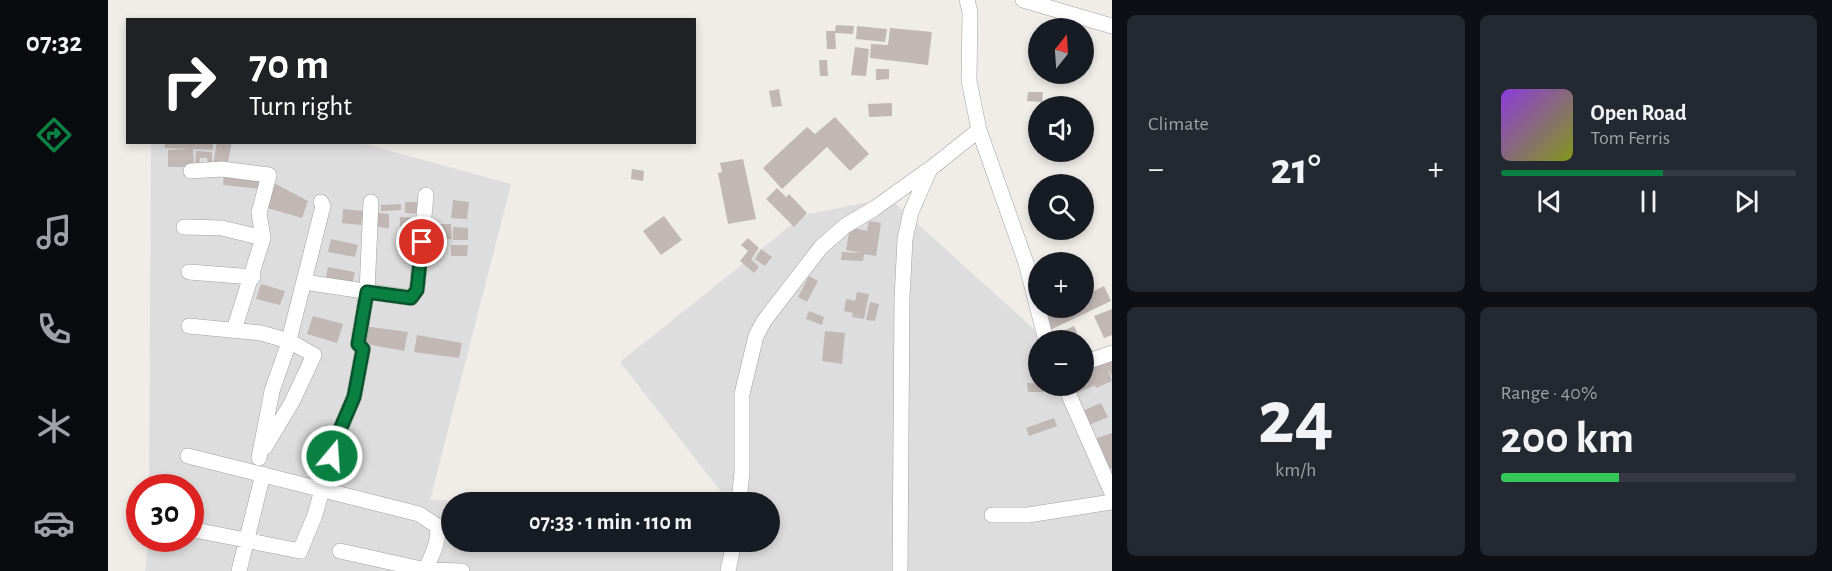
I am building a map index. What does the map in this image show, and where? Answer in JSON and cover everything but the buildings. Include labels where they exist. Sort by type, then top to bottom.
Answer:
[{"type":"street","points":[[967,0],[970,12],[969,81],[979,130],[1026,263],[1043,330]]},
{"type":"street","points":[[1023,0],[1112,26]]},
{"type":"street","points":[[740,492],[742,394],[756,336],[764,321],[821,248],[845,226],[930,169],[979,130]]},
{"type":"street","points":[[191,171],[222,169],[269,175],[259,213],[263,238],[253,277],[234,330]]},
{"type":"street","points":[[900,571],[902,298],[905,239],[912,212],[930,169]]},
{"type":"street","points":[[304,282],[411,298],[417,290],[426,195]]},
{"type":"street","points":[[239,571],[272,391],[289,341],[322,206],[321,202]]},
{"type":"street","points":[[204,532],[300,551],[315,515],[336,439],[354,397],[363,349],[358,344],[367,292],[371,202]]},
{"type":"street","points":[[184,227],[222,228],[263,238]]},
{"type":"street","points":[[189,272],[253,277]]},
{"type":"street","points":[[189,326],[261,333],[289,341],[314,356],[292,402],[259,458]]},
{"type":"street","points":[[1094,359],[1112,353]]},
{"type":"street","points":[[1069,396],[1112,493]]},
{"type":"street","points":[[188,456],[419,514],[437,526],[437,540],[426,570]]},
{"type":"street","points":[[992,515],[1028,515],[1112,502]]},
{"type":"street","points":[[340,551],[426,570],[462,571]]},
{"type":"street","points":[[728,571],[732,552]]},
{"type":"shaded area","points":[[151,144],[365,144],[511,184],[430,500],[441,500],[441,552],[780,552],[780,492],[721,492],[620,362],[804,215],[889,198],[1035,330],[1028,330],[1028,396],[1094,396],[1094,371],[1112,347],[1112,571],[145,571],[147,552],[204,552],[204,474],[149,474]]},
{"type":"route","points":[[332,456],[336,439],[354,397],[363,349],[358,344],[367,292],[411,298],[417,290],[422,242]]}]
